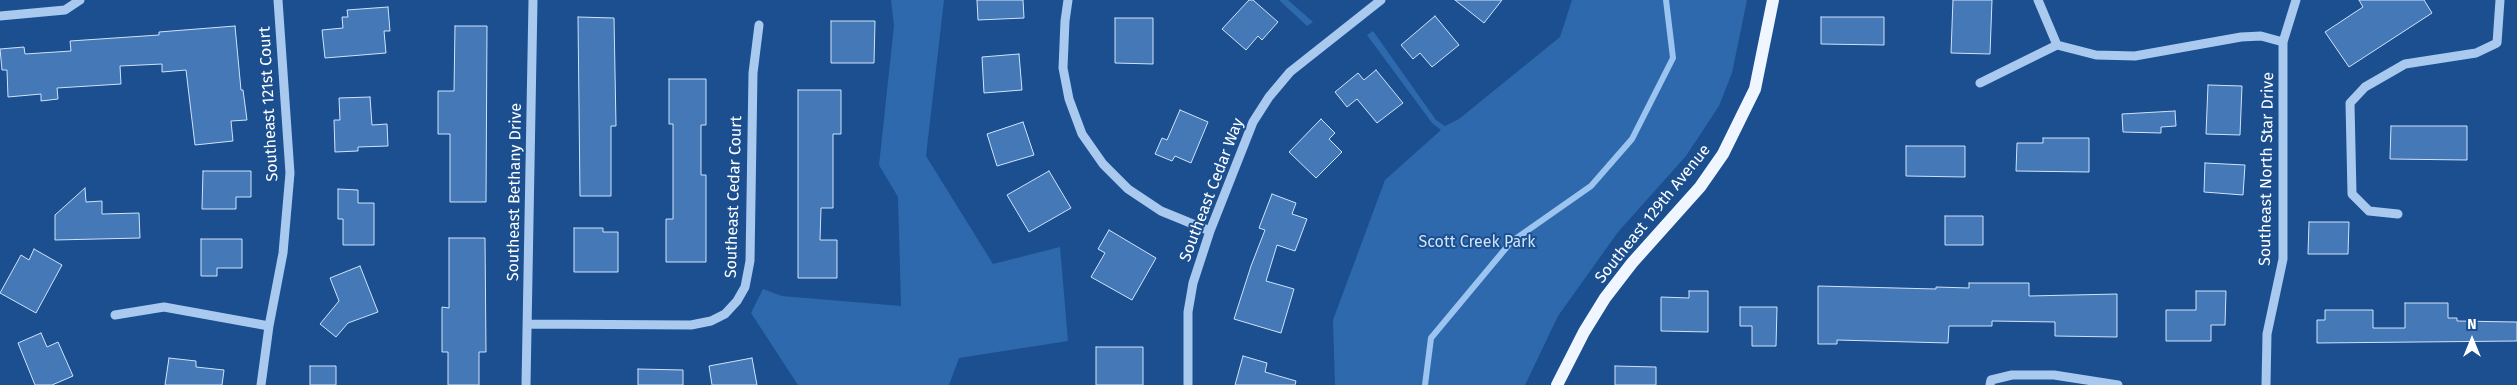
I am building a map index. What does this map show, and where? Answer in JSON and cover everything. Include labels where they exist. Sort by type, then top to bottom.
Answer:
[{"type":"main road","name":"Southeast 129th Avenue","points":[[1557,385],[1584,332],[1605,298],[1632,263],[1700,187],[1723,154],[1755,88],[1773,0]]},
{"type":"street","points":[[0,16],[65,10],[80,0]]},
{"type":"street","name":"Southeast 121st Court","points":[[261,385],[269,326],[283,253],[290,173],[278,0]]},
{"type":"street","name":"Southeast Bethany Drive","points":[[526,385],[533,0]]},
{"type":"street","points":[[1068,0],[1065,21],[1064,68],[1069,99],[1082,134],[1103,164],[1128,189],[1161,211],[1210,231]]},
{"type":"street","name":"Southeast Cedar Way","points":[[1188,385],[1188,312],[1193,283],[1210,231],[1253,122],[1269,97],[1290,72],[1381,0]]},
{"type":"street","points":[[2038,0],[2057,45]]},
{"type":"street","name":"Southeast North Star Drive","points":[[2266,385],[2267,334],[2283,259],[2283,42],[2296,0]]},
{"type":"street","points":[[2398,214],[2369,211],[2352,194],[2350,103],[2364,87],[2405,64],[2476,54],[2497,43],[2500,0]]},
{"type":"street","name":"Southeast Cedar Court","points":[[528,324],[691,325],[711,321],[725,314],[737,301],[745,287],[750,261],[753,73],[759,25]]},
{"type":"street","points":[[1980,83],[2057,45],[2096,56],[2135,56],[2240,37],[2261,36],[2283,42]]},
{"type":"street","points":[[115,315],[164,307],[269,326]]},
{"type":"street","points":[[1990,385],[1991,380],[2012,375],[2054,375],[2118,385]]},
{"type":"green space","points":[[891,0],[944,0],[926,156],[993,264],[1060,247],[1068,341],[959,358],[949,385],[798,385],[751,313],[763,289],[782,296],[901,306],[898,197],[879,165],[894,26]]},
{"type":"green space","points":[[1279,0],[1288,0],[1313,22],[1307,26]]},
{"type":"green space","name":"Scott Creek Park","points":[[1572,0],[1747,0],[1732,73],[1719,106],[1686,156],[1618,232],[1558,316],[1525,385],[1335,385],[1333,320],[1385,180],[1441,130],[1432,123],[1367,35],[1373,31],[1436,120],[1445,126],[1459,119],[1560,37]]},
{"type":"building","points":[[977,0],[1023,0],[1024,18],[978,20]]},
{"type":"building","points":[[1249,0],[1253,0],[1278,22],[1262,40],[1258,36],[1246,50],[1222,29]]},
{"type":"building","points":[[1455,0],[1502,0],[1484,23]]},
{"type":"building","points":[[1953,0],[1992,0],[1990,54],[1951,53]]},
{"type":"building","points":[[2359,0],[2424,0],[2432,13],[2349,67],[2325,32],[2363,7]]},
{"type":"building","points":[[388,7],[390,31],[384,31],[386,53],[325,58],[322,30],[343,28],[342,17],[348,17],[347,10]]},
{"type":"building","points":[[1435,16],[1459,45],[1432,67],[1420,53],[1413,59],[1401,45]]},
{"type":"building","points":[[578,17],[614,18],[616,126],[611,126],[611,196],[580,196]]},
{"type":"building","points":[[1821,17],[1884,17],[1884,45],[1821,44]]},
{"type":"building","points":[[1115,18],[1153,18],[1153,64],[1115,63]]},
{"type":"building","points":[[831,21],[875,21],[874,63],[831,63]]},
{"type":"building","points":[[235,26],[241,90],[243,90],[247,120],[231,121],[233,141],[195,145],[186,70],[162,72],[162,64],[120,66],[121,84],[57,88],[58,99],[41,101],[41,94],[8,97],[7,70],[2,70],[0,49],[24,47],[25,54],[71,51],[70,41],[159,35],[159,32]]},
{"type":"building","points":[[455,26],[487,26],[486,202],[450,202],[450,134],[438,134],[438,91],[454,91]]},
{"type":"building","points":[[1019,54],[1022,90],[984,93],[982,57]]},
{"type":"building","points":[[1376,70],[1403,103],[1377,123],[1357,99],[1347,107],[1335,92],[1358,73],[1364,80]]},
{"type":"building","points":[[669,79],[706,79],[706,125],[701,125],[701,175],[706,175],[706,262],[666,262],[666,219],[673,219],[673,124],[669,124]]},
{"type":"building","points":[[2208,85],[2242,86],[2240,135],[2206,134]]},
{"type":"building","points":[[798,90],[841,90],[841,134],[833,134],[833,208],[821,208],[820,240],[837,240],[837,278],[798,278]]},
{"type":"building","points":[[370,97],[372,125],[387,124],[388,146],[358,147],[358,151],[335,152],[334,120],[340,120],[339,98]]},
{"type":"building","points":[[1180,110],[1208,122],[1191,163],[1175,156],[1172,161],[1155,154],[1162,138],[1167,140]]},
{"type":"building","points":[[2175,111],[2176,126],[2161,127],[2161,133],[2123,132],[2122,114]]},
{"type":"building","points":[[1321,119],[1335,133],[1329,139],[1342,152],[1316,178],[1289,152]]},
{"type":"building","points":[[1023,122],[1034,155],[997,166],[987,134]]},
{"type":"building","points":[[2391,126],[2467,126],[2467,160],[2390,159]]},
{"type":"building","points":[[2043,138],[2089,138],[2089,172],[2016,171],[2017,143],[2043,143]]},
{"type":"building","points":[[1906,146],[1965,146],[1965,177],[1906,176]]},
{"type":"building","points":[[2205,163],[2245,165],[2243,195],[2204,192]]},
{"type":"building","points":[[203,171],[251,171],[251,197],[236,197],[236,209],[202,209]]},
{"type":"building","points":[[1049,171],[1071,208],[1029,232],[1007,195]]},
{"type":"building","points":[[85,188],[86,202],[102,201],[102,214],[139,213],[140,238],[55,240],[55,215]]},
{"type":"building","points":[[338,189],[358,190],[358,203],[374,203],[374,245],[343,245],[343,219],[338,219]]},
{"type":"building","points":[[1272,194],[1296,203],[1292,214],[1307,219],[1295,251],[1277,245],[1266,281],[1294,289],[1281,333],[1234,319],[1265,230],[1259,228]]},
{"type":"building","points":[[1945,216],[1983,216],[1983,245],[1945,245]]},
{"type":"building","points":[[2309,222],[2349,222],[2348,254],[2308,254]]},
{"type":"building","points":[[574,228],[603,228],[603,232],[618,232],[618,272],[574,272]]},
{"type":"building","points":[[1109,230],[1156,258],[1132,300],[1091,277],[1105,253],[1098,249]]},
{"type":"building","points":[[449,238],[485,238],[486,352],[479,352],[479,385],[448,385],[448,352],[442,352],[442,307],[449,308]]},
{"type":"building","points":[[201,239],[242,239],[242,268],[217,268],[217,276],[201,276]]},
{"type":"building","points":[[34,249],[62,265],[36,313],[0,293],[21,255],[29,260]]},
{"type":"building","points":[[360,266],[378,312],[348,323],[336,337],[320,324],[339,301],[330,278]]},
{"type":"building","points":[[1969,283],[2029,283],[2029,296],[2117,294],[2117,337],[2055,336],[2055,322],[1992,321],[1992,326],[1949,326],[1948,343],[1837,340],[1837,344],[1818,344],[1818,286],[1936,289],[1936,287],[1969,288]]},
{"type":"building","points":[[1689,291],[1708,291],[1708,332],[1661,331],[1661,297],[1689,298]]},
{"type":"building","points":[[2196,291],[2226,291],[2225,325],[2211,325],[2211,341],[2166,341],[2166,310],[2196,310]]},
{"type":"building","points":[[2405,303],[2448,303],[2448,318],[2457,318],[2457,321],[2517,322],[2517,341],[2317,343],[2317,320],[2325,320],[2325,310],[2373,310],[2373,328],[2405,328]]},
{"type":"building","points":[[1740,307],[1777,307],[1776,346],[1752,346],[1752,326],[1740,326]]},
{"type":"building","points":[[41,333],[47,347],[58,342],[73,376],[52,385],[35,385],[18,343]]},
{"type":"building","points":[[1096,347],[1143,347],[1143,385],[1096,385]]},
{"type":"building","points":[[1243,356],[1267,363],[1265,372],[1296,381],[1295,385],[1235,385]]},
{"type":"building","points":[[169,358],[196,361],[196,367],[224,370],[222,385],[165,385]]},
{"type":"building","points":[[752,358],[757,385],[712,385],[709,366]]},
{"type":"building","points":[[310,366],[336,366],[336,385],[310,385]]},
{"type":"building","points":[[1615,366],[1656,367],[1656,385],[1615,385]]},
{"type":"building","points":[[638,369],[683,370],[683,385],[638,385]]},
{"type":"waterway","points":[[1425,385],[1431,338],[1511,242],[1591,186],[1632,139],[1673,58],[1666,0]]}]
